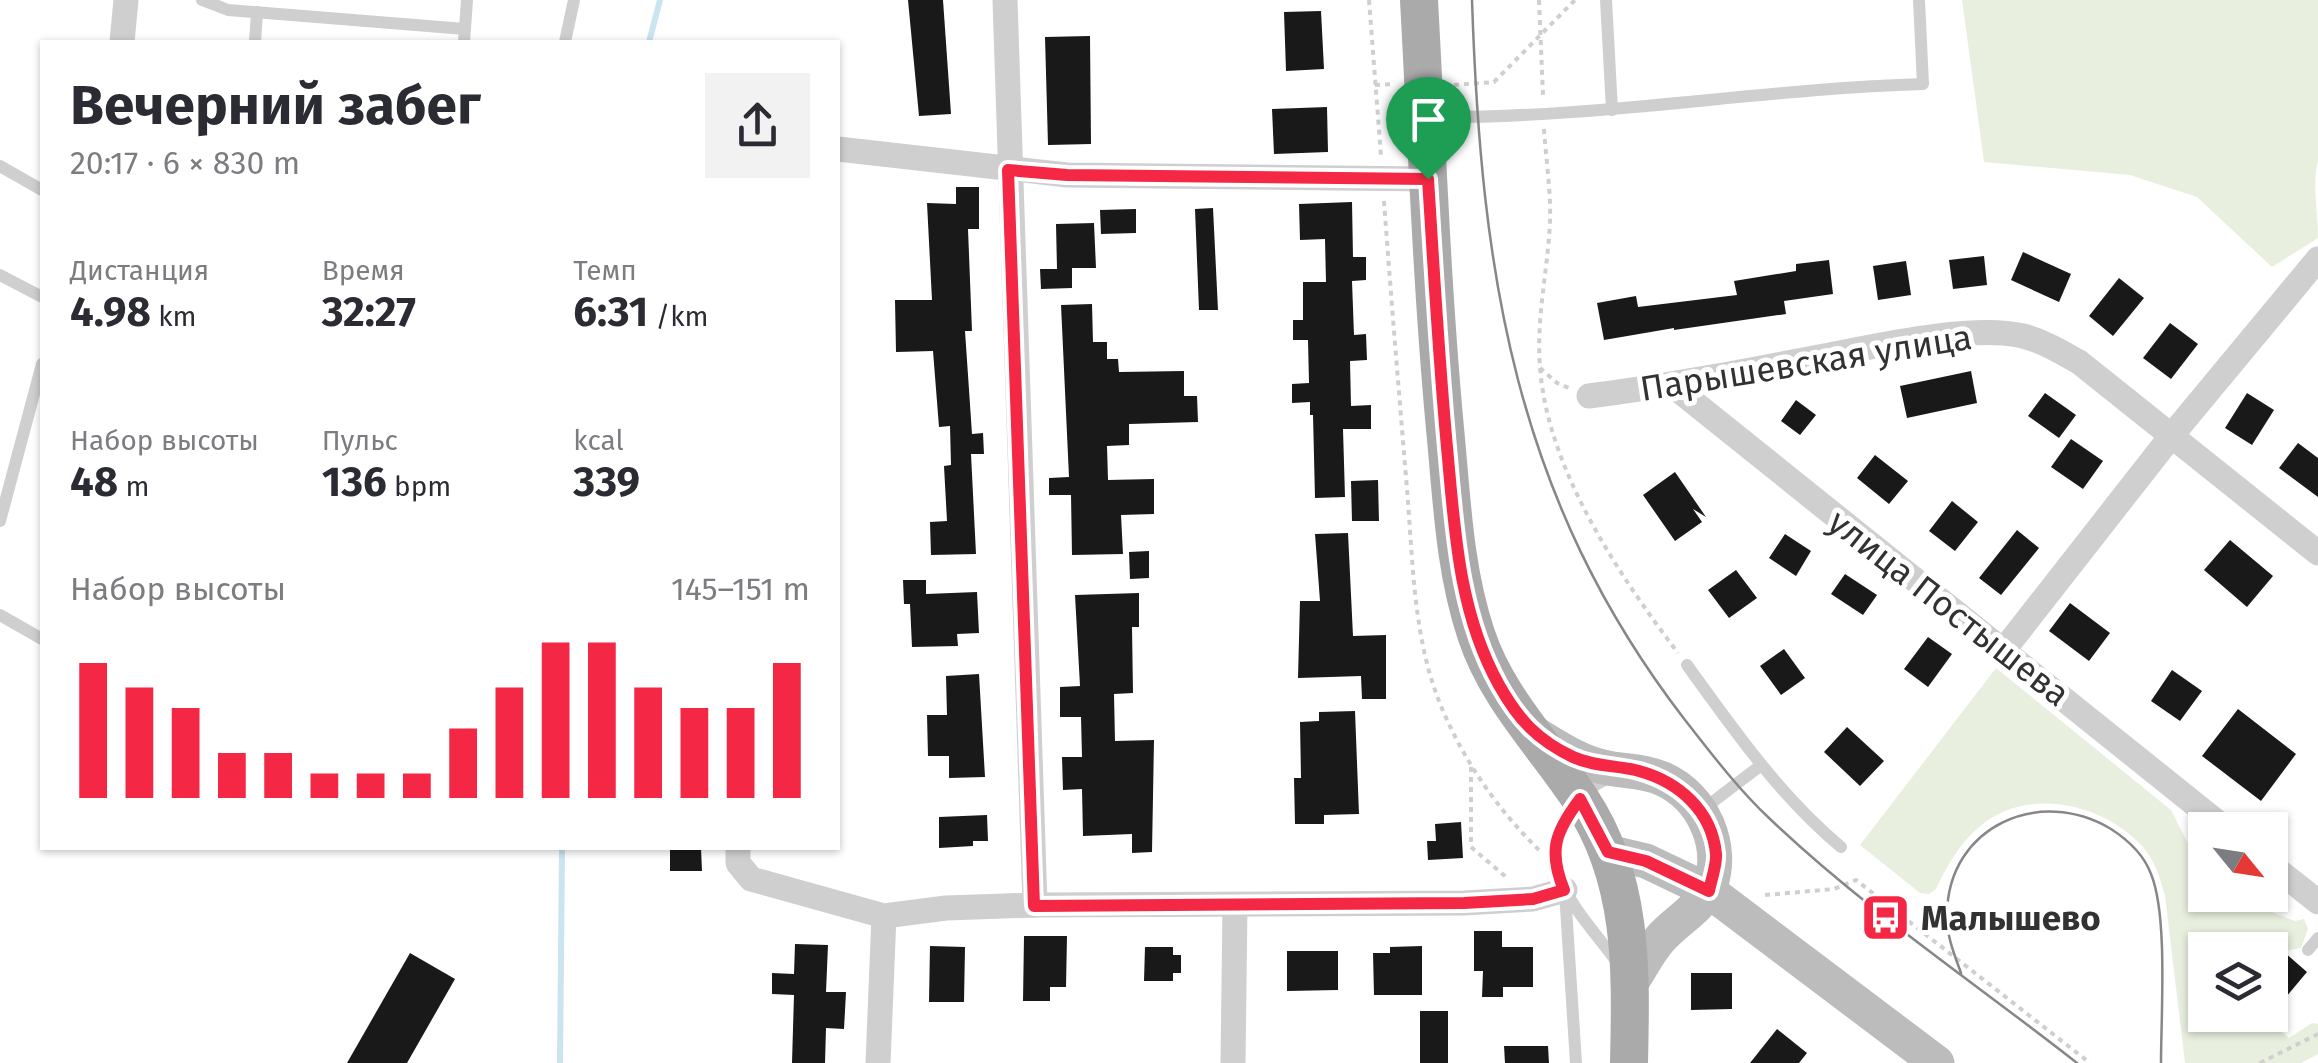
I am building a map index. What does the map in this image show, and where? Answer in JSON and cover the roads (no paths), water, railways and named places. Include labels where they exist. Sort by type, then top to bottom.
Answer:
[{"type":"main road","points":[[1419,0],[1442,394],[1461,577],[1476,635],[1498,684],[1580,799],[1617,875],[1628,929],[1629,1063]]},
{"type":"main road","points":[[1525,727],[1573,756],[1603,767],[1636,770],[1665,780],[1688,795],[1701,811],[1716,856],[1709,891],[1659,940],[1631,983]]},
{"type":"main road","points":[[1608,852],[1646,861],[1709,891],[1937,1063]]},
{"type":"street","points":[[122,40],[126,0]]},
{"type":"street","points":[[1004,0],[1034,906]]},
{"type":"street","points":[[840,149],[1067,175],[1428,179]]},
{"type":"street","points":[[2003,651],[2172,435],[2318,259]]},
{"type":"street","name":"Парышевская улица","points":[[1589,396],[1672,386],[1911,340],[2020,335],[2079,362],[2318,553]]},
{"type":"street","name":"улица Постышева","points":[[1672,386],[2205,812]]},
{"type":"street","points":[[738,855],[751,879],[762,884],[884,916],[946,908],[1034,906],[1464,903],[1533,899],[1564,890]]},
{"type":"street","points":[[2288,878],[2318,902]]},
{"type":"street","points":[[1234,1063],[1235,906]]},
{"type":"street","points":[[878,1063],[884,916]]},
{"type":"lane","points":[[202,0],[221,9],[464,36],[467,0]]},
{"type":"lane","points":[[565,40],[574,0]]},
{"type":"lane","points":[[1606,0],[1612,110]]},
{"type":"lane","points":[[1426,117],[1544,116],[1764,94],[1924,84],[1919,0]]},
{"type":"lane","points":[[255,40],[258,12]]},
{"type":"lane","points":[[0,166],[40,189]]},
{"type":"lane","points":[[0,275],[40,296]]},
{"type":"lane","points":[[0,521],[40,371]]},
{"type":"lane","points":[[0,615],[40,639]]},
{"type":"lane","points":[[1687,665],[1760,766],[1841,847]]},
{"type":"lane","points":[[1701,811],[1760,766]]},
{"type":"lane","points":[[1631,983],[1564,890],[1554,863],[1560,825],[1580,799],[1603,780],[1636,770]]},
{"type":"lane","points":[[1564,890],[1576,1063]]},
{"type":"lane","points":[[2308,950],[2318,938]]},
{"type":"waterway","points":[[650,40],[660,0]]},
{"type":"waterway","points":[[560,1063],[562,850]]},
{"type":"tram line","points":[[1472,0],[1485,196],[1498,289],[1518,379],[1545,466],[1581,552],[1627,636],[1685,720],[1769,818],[1881,914],[2077,1063]]},
{"type":"tram line","points":[[1961,973],[1948,929],[1951,883],[1963,858],[1981,837],[2003,822],[2028,814],[2056,812],[2084,817],[2111,829],[2140,854],[2156,892],[2162,966],[2161,1063]]},
{"type":"place","name":"Малышево","points":[[1886,918]]}]
